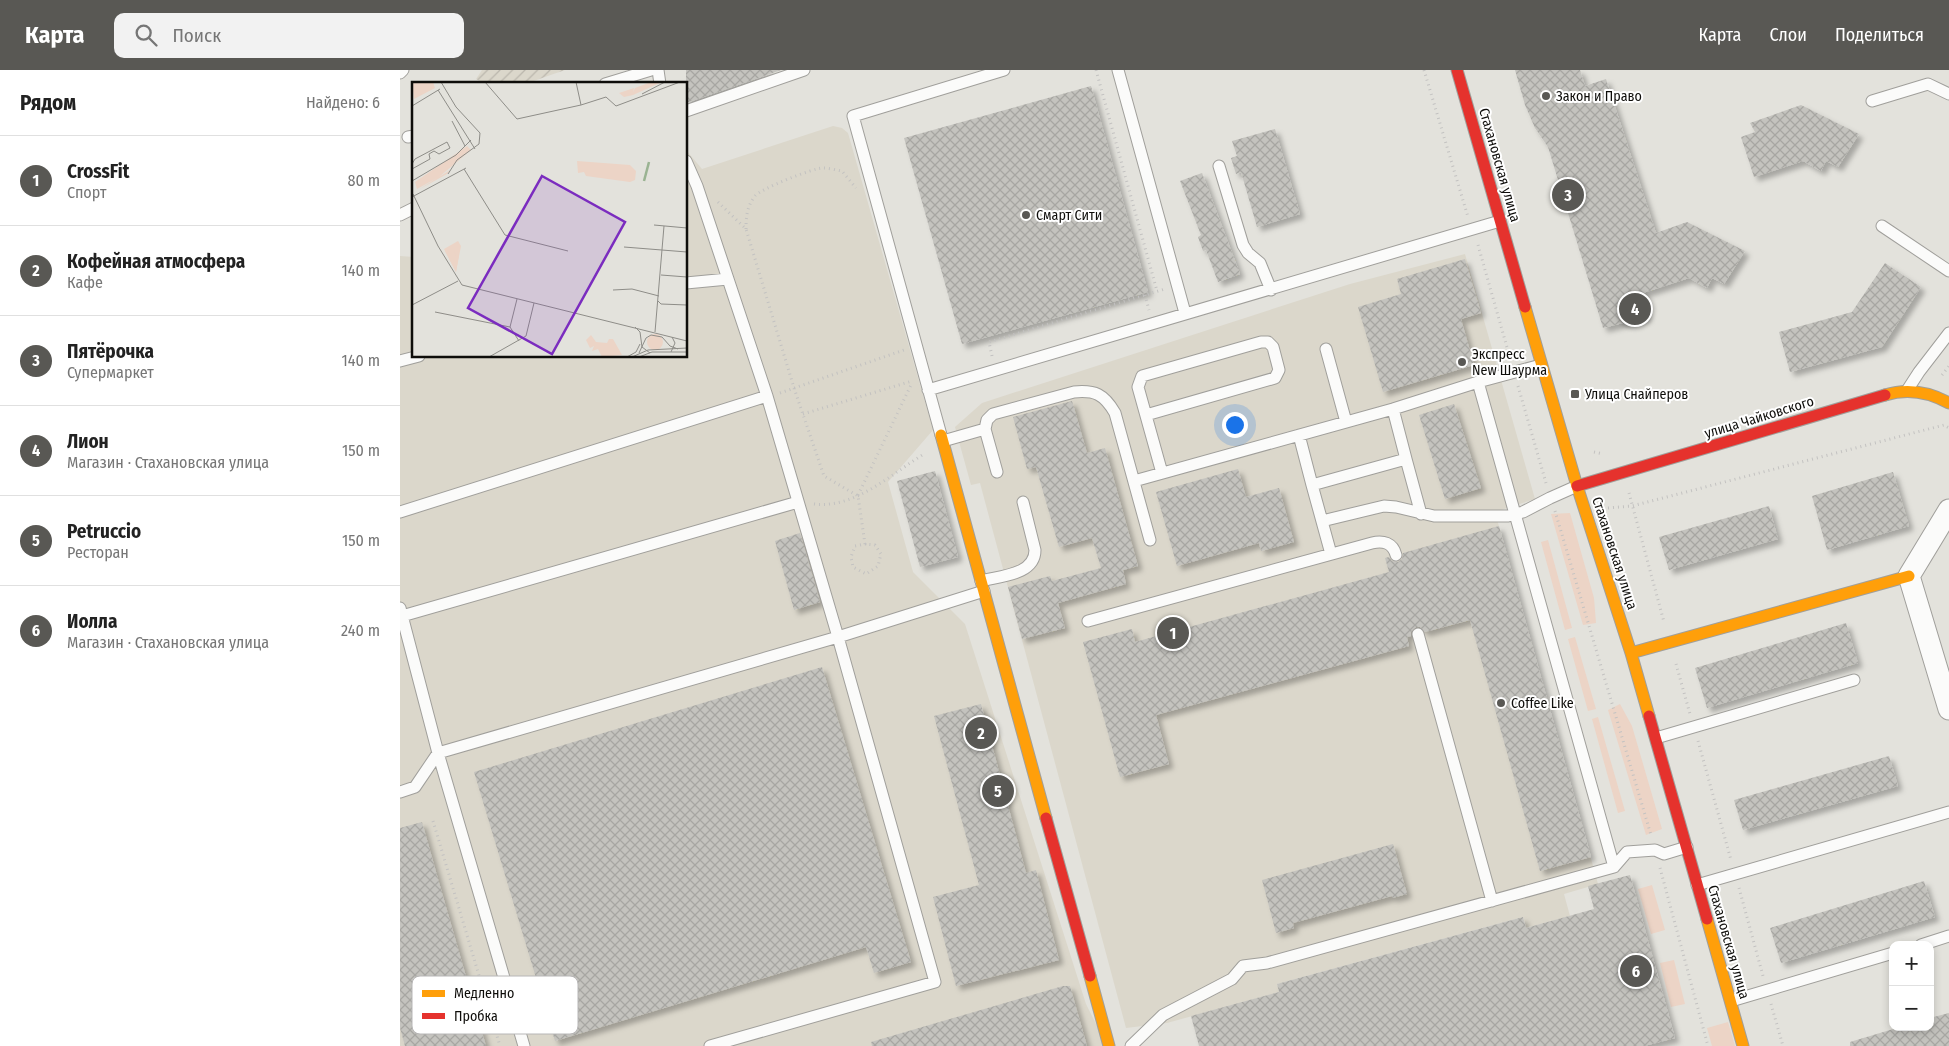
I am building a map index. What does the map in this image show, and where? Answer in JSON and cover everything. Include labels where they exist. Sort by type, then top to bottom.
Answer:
[{"type":"street","name":"Стахановская улица","points":[[1457,70],[1577,486],[1631,653],[1656,738],[1743,1046]]},
{"type":"street","name":"улица Чайковского","points":[[1577,486],[1884,395],[1907,391],[1930,394],[1949,403]]},
{"type":"street","points":[[942,438],[1109,1046]]},
{"type":"street","points":[[1631,653],[1909,576],[1949,510]]},
{"type":"street","points":[[1909,576],[1949,709]]},
{"type":"lane","points":[[400,73],[403,70]]},
{"type":"lane","points":[[612,82],[651,70]]},
{"type":"lane","points":[[688,110],[804,70]]},
{"type":"lane","points":[[985,429],[942,438],[853,116],[1004,70]]},
{"type":"lane","points":[[1118,70],[1186,314]]},
{"type":"lane","points":[[1872,101],[1928,84],[1949,94]]},
{"type":"lane","points":[[688,166],[768,396],[935,982],[710,1046]]},
{"type":"lane","points":[[1219,166],[1243,244],[1248,253],[1260,263],[1271,290]]},
{"type":"lane","points":[[400,215],[412,209]]},
{"type":"lane","points":[[928,390],[1500,221]]},
{"type":"lane","points":[[1882,226],[1949,271]]},
{"type":"lane","points":[[688,283],[728,279]]},
{"type":"lane","points":[[1907,391],[1949,333]]},
{"type":"lane","points":[[1146,415],[1275,378],[1280,370],[1273,347],[1264,341],[1146,373],[1140,378],[1138,387],[1162,473]]},
{"type":"lane","points":[[1326,349],[1346,422]]},
{"type":"lane","points":[[400,362],[413,358]]},
{"type":"lane","points":[[1134,481],[1541,365]]},
{"type":"lane","points":[[1478,382],[1614,867]]},
{"type":"lane","points":[[997,472],[985,429],[987,420],[993,414],[1074,392],[1087,391],[1099,394],[1108,402],[1115,413],[1150,540]]},
{"type":"lane","points":[[400,512],[768,396]]},
{"type":"lane","points":[[1392,409],[1421,514]]},
{"type":"lane","points":[[1298,435],[1331,554]]},
{"type":"lane","points":[[1312,485],[1406,459]]},
{"type":"lane","points":[[1322,521],[1384,506],[1434,516],[1500,516],[1516,514],[1530,510],[1550,498],[1577,486]]},
{"type":"lane","points":[[503,976],[438,753],[401,612],[798,502]]},
{"type":"lane","points":[[400,792],[415,786],[438,753],[838,637],[983,586],[1022,570],[1032,563],[1035,557],[1023,502]]},
{"type":"lane","points":[[1088,621],[1378,542],[1392,546],[1396,555]]},
{"type":"lane","points":[[1418,634],[1492,901]]},
{"type":"lane","points":[[1656,738],[1854,680]]},
{"type":"lane","points":[[1697,886],[1949,812]]},
{"type":"lane","points":[[1131,1046],[1163,1015],[1232,979],[1243,966],[1267,963],[1614,867],[1627,852],[1655,850],[1664,854],[1687,847]]},
{"type":"lane","points":[[1933,941],[1949,936]]},
{"type":"lane","points":[[1731,1001],[1889,954]]},
{"type":"lane","points":[[520,1034],[524,1046]]},
{"type":"path","points":[[1096,70],[1157,291]]},
{"type":"path","points":[[1424,70],[1469,220]]},
{"type":"path","points":[[856,190],[854,184],[842,171],[823,168],[803,174],[771,186],[755,195],[746,213],[746,229],[794,388],[824,476],[858,496]]},
{"type":"path","points":[[693,177],[746,229]]},
{"type":"path","points":[[1478,245],[1550,498],[1655,850],[1708,1046]]},
{"type":"path","points":[[993,356],[988,342],[1178,285]]},
{"type":"path","points":[[900,341],[905,358]]},
{"type":"path","points":[[768,396],[917,346]]},
{"type":"path","points":[[1943,376],[1949,366]]},
{"type":"path","points":[[910,373],[916,389]]},
{"type":"path","points":[[803,414],[913,381]]},
{"type":"path","points":[[865,544],[858,496],[913,381]]},
{"type":"path","points":[[1600,508],[1632,506],[1944,425],[1949,428]]},
{"type":"path","points":[[798,502],[827,505],[858,496],[930,451]]},
{"type":"path","points":[[1627,485],[1783,1046]]},
{"type":"path","points":[[865,544],[875,546],[881,554],[878,566],[866,574],[853,567],[851,557],[855,546],[865,544]]},
{"type":"path","points":[[433,821],[479,976]]},
{"type":"path","points":[[496,1034],[500,1046]]},
{"type":"shaded area","points":[[482,70],[565,70],[531,82],[481,82],[476,79]]},
{"type":"shaded area","points":[[833,126],[842,128],[848,133],[933,430],[888,482],[913,572],[965,624],[1086,1004],[1107,1046],[400,1046],[400,256],[412,257],[412,358],[688,358],[688,152],[702,169]]},
{"type":"shaded area","points":[[1465,254],[1535,499],[1495,512],[1598,884],[1564,894],[1570,916],[1526,928],[1523,917],[1277,984],[1279,992],[1167,1023],[1126,1028],[980,483],[971,485],[955,427],[982,403],[1350,284]]},
{"type":"shaded area","points":[[1570,513],[1594,598],[1596,623],[1583,625],[1551,514]]},
{"type":"shaded area","points":[[1548,540],[1572,628],[1565,630],[1541,542]]},
{"type":"shaded area","points":[[1575,637],[1596,709],[1588,711],[1568,639]]},
{"type":"shaded area","points":[[1620,704],[1632,726],[1662,829],[1646,835],[1608,710]]},
{"type":"shaded area","points":[[1598,717],[1625,811],[1618,813],[1592,719]]},
{"type":"shaded area","points":[[1652,885],[1665,930],[1651,934],[1638,889]]},
{"type":"shaded area","points":[[1674,960],[1685,1004],[1671,1007],[1660,963]]},
{"type":"shaded area","points":[[1728,1022],[1735,1046],[1712,1046],[1707,1028]]},
{"type":"building","points":[[686,70],[781,70],[688,102],[688,82],[686,82]]},
{"type":"building","points":[[1515,70],[1580,70],[1585,86],[1606,79],[1656,233],[1687,222],[1745,251],[1724,284],[1712,278],[1707,288],[1689,278],[1640,294],[1647,317],[1603,328],[1548,147],[1535,128],[1525,105]]},
{"type":"building","name":"Смарт Сити","points":[[1091,86],[1148,292],[962,344],[904,138]]},
{"type":"building","points":[[1801,105],[1859,134],[1838,167],[1826,161],[1821,171],[1803,161],[1754,177],[1741,137],[1755,132],[1750,123]]},
{"type":"building","points":[[1275,129],[1300,214],[1257,227],[1241,172],[1236,174],[1231,158],[1237,156],[1232,141]]},
{"type":"building","points":[[1202,173],[1240,274],[1218,282],[1206,250],[1203,251],[1198,237],[1201,235],[1180,181]]},
{"type":"building","points":[[1465,259],[1481,313],[1461,319],[1474,365],[1383,392],[1358,307],[1401,294],[1397,279]]},
{"type":"building","points":[[1885,263],[1921,287],[1882,347],[1790,372],[1779,332],[1852,312]]},
{"type":"building","points":[[1072,401],[1087,453],[1105,448],[1138,566],[1123,570],[1126,584],[1058,603],[1065,628],[1022,639],[1008,587],[1050,576],[1052,581],[1101,568],[1092,538],[1059,547],[1036,467],[1027,469],[1013,417]]},
{"type":"building","points":[[1454,404],[1481,488],[1445,499],[1419,415]]},
{"type":"building","points":[[1238,469],[1246,497],[1279,488],[1294,542],[1261,551],[1259,543],[1177,566],[1156,492]]},
{"type":"building","points":[[935,471],[958,557],[920,567],[897,481]]},
{"type":"building","points":[[1893,472],[1909,526],[1827,550],[1812,496]]},
{"type":"building","points":[[1769,506],[1778,539],[1669,570],[1659,537]]},
{"type":"building","points":[[1499,526],[1591,857],[1540,871],[1470,620],[1425,632],[1420,627],[1416,627],[1411,632],[1411,636],[1407,637],[1409,646],[1156,715],[1169,764],[1120,777],[1083,642],[1132,629],[1135,642],[1389,572],[1385,558],[1389,557],[1392,561],[1398,562],[1402,559],[1403,553]]},
{"type":"building","points":[[800,533],[820,602],[794,610],[775,541]]},
{"type":"building","points":[[1846,623],[1858,663],[1707,708],[1695,668]]},
{"type":"building","points":[[822,667],[911,962],[874,973],[866,947],[555,1041],[553,1034],[578,1034],[578,976],[535,976],[474,772]]},
{"type":"building","points":[[981,704],[1026,873],[1036,870],[1059,960],[956,986],[933,897],[979,885],[934,716]]},
{"type":"building","points":[[1889,756],[1898,786],[1743,830],[1734,800]]},
{"type":"building","points":[[422,822],[466,976],[412,976],[412,1034],[483,1034],[486,1046],[405,1046],[400,1028],[400,828]]},
{"type":"building","points":[[1393,844],[1407,894],[1392,898],[1392,896],[1293,923],[1294,928],[1276,933],[1262,880]]},
{"type":"building","points":[[1630,875],[1675,1038],[1644,1046],[1199,1046],[1191,1016],[1279,992],[1277,984],[1523,917],[1526,928],[1594,909],[1588,886]]},
{"type":"building","points":[[1924,881],[1935,917],[1781,963],[1770,928]]},
{"type":"building","points":[[1063,986],[1070,986],[1087,1046],[872,1046],[871,1042]]},
{"type":"building","points":[[1949,1013],[1949,1046],[1850,1046],[1850,1042],[1889,1030],[1934,1031],[1934,1017]]},
{"type":"traffic: slow","points":[[1525,307],[1577,486],[1631,653],[1649,716]]},
{"type":"traffic: slow","points":[[1885,395],[1901,392],[1918,392],[1934,396],[1949,403]]},
{"type":"traffic: slow","points":[[941,435],[1046,818]]},
{"type":"traffic: slow","points":[[1631,653],[1909,576]]},
{"type":"traffic: slow","points":[[1707,919],[1743,1046]]},
{"type":"traffic: slow","points":[[1090,976],[1109,1046]]},
{"type":"traffic: jam","points":[[1457,70],[1525,307]]},
{"type":"traffic: jam","points":[[1577,486],[1885,395]]},
{"type":"traffic: jam","points":[[1649,716],[1707,919]]},
{"type":"traffic: jam","points":[[1046,818],[1090,976]]},
{"type":"place","name":"Закон и Право","points":[[1546,96]]},
{"type":"place","name":"Пятёрочка","points":[[1568,195]]},
{"type":"place","name":"Смарт Сити","points":[[1026,215]]},
{"type":"place","name":"Лион","points":[[1635,309]]},
{"type":"place","name":"Экспресс New Шаурма","points":[[1462,362]]},
{"type":"place","name":"Улица Снайперов","points":[[1575,394]]},
{"type":"place","name":"CrossFit","points":[[1173,633]]},
{"type":"place","name":"Coffee Like","points":[[1501,703]]},
{"type":"place","name":"Кофейная атмосфера","points":[[981,733]]},
{"type":"place","name":"Petruccio","points":[[998,791]]},
{"type":"place","name":"Иолла","points":[[1636,971]]}]
